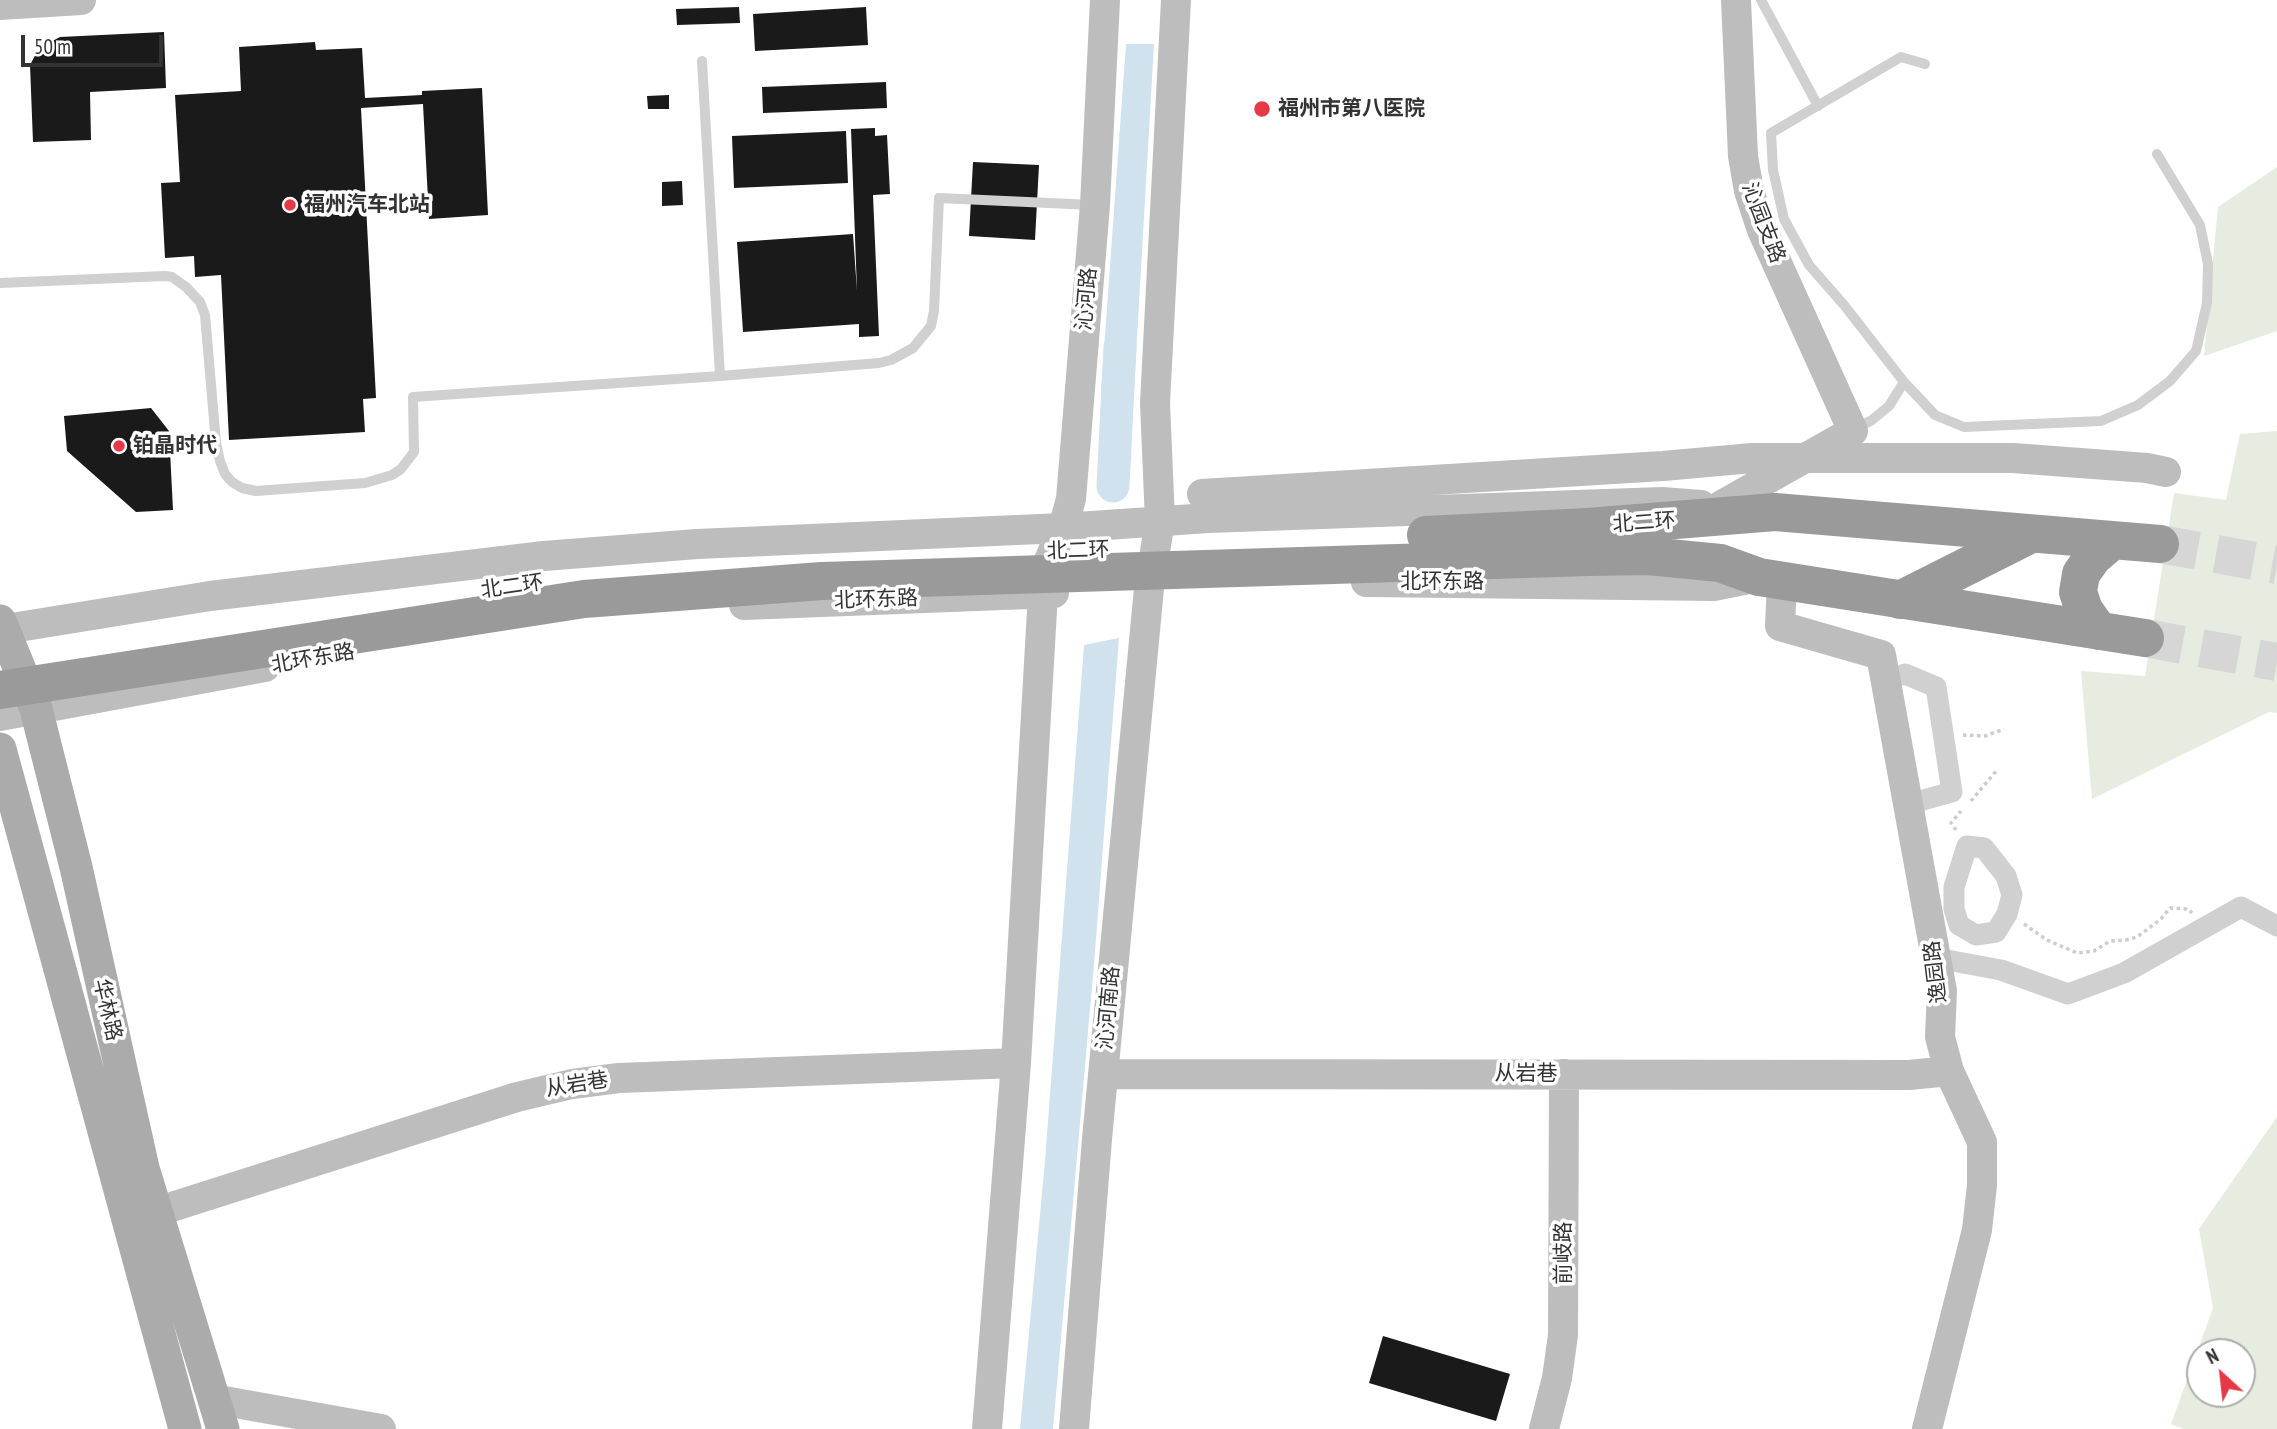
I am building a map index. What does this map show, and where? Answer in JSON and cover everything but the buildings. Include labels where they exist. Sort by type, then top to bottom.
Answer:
[{"type":"highway","name":"北二环","points":[[0,690],[584,599],[822,581],[1589,542],[1775,512],[2160,544]]},
{"type":"highway","points":[[1912,524],[2023,620]]},
{"type":"highway","points":[[1900,600],[2031,534]]},
{"type":"highway","points":[[2099,631],[2084,610],[2078,592],[2079,583],[2081,574],[2093,557],[2113,540]]},
{"type":"highway","name":"北二环","points":[[0,667],[347,610],[581,578],[820,561],[1168,548],[1589,542],[1648,556],[1720,563],[1770,579],[2145,638]]},
{"type":"main road","points":[[0,5],[81,0]]},
{"type":"main road","name":"沁河路","points":[[1043,593],[1047,565],[1063,528],[1071,499],[1095,205],[1105,0]]},
{"type":"main road","points":[[1149,588],[1160,521],[1155,403],[1176,0]]},
{"type":"main road","name":"沁园支路","points":[[1736,0],[1743,156],[1749,191],[1762,230],[1853,430]]},
{"type":"main road","points":[[1720,506],[1853,430]]},
{"type":"main road","points":[[1,627],[209,596],[544,556],[697,544],[1063,528],[1160,521],[1752,458],[2013,458],[2147,468],[2166,472]]},
{"type":"main road","points":[[1662,502],[1663,466]]},
{"type":"main road","points":[[1202,494],[1662,502],[1775,512]]},
{"type":"main road","name":"北环东路","points":[[0,716],[299,661],[523,624],[667,608],[1292,581],[1714,586],[1770,579]]},
{"type":"main road","name":"逸园路","points":[[1770,579],[1780,626],[1881,655],[1942,991],[1940,1037],[1949,1071],[1982,1142],[1982,1185],[1972,1255],[1927,1429]]},
{"type":"main road","name":"沁河南路","points":[[1074,1429],[1103,1074],[1149,588]]},
{"type":"main road","points":[[987,1429],[1016,1063],[1043,593]]},
{"type":"main road","name":"华林路","points":[[1,627],[36,709],[76,867],[142,1168],[218,1414]]},
{"type":"main road","name":"华林路","points":[[0,749],[185,1429]]},
{"type":"main road","name":"从岩巷","points":[[156,1212],[533,1092],[572,1084],[619,1078],[1016,1063]]},
{"type":"main road","name":"从岩巷","points":[[1103,1074],[1909,1074],[1949,1071]]},
{"type":"main road","name":"前岐路","points":[[1544,1429],[1557,1378],[1563,1335],[1564,1074]]},
{"type":"main road","points":[[218,1414],[381,1429]]},
{"type":"street","points":[[1887,678],[1905,674],[1936,687],[1952,792],[1909,804]]},
{"type":"street","points":[[1966,846],[1984,848],[2006,876],[2012,895],[2007,914],[1996,932],[1976,935],[1959,925],[1954,909],[1954,887],[1966,846]]},
{"type":"street","points":[[1936,958],[2001,970],[2068,994],[2124,973],[2241,907],[2277,926]]},
{"type":"lane","points":[[1761,0],[1818,106]]},
{"type":"lane","points":[[1925,64],[1901,57],[1771,133],[1773,170],[1784,219],[1809,265],[1904,382],[1935,415],[1964,426],[2101,421],[2138,405],[2170,381],[2196,351],[2207,303],[2208,264],[2200,225],[2157,154]]},
{"type":"lane","points":[[702,61],[720,376]]},
{"type":"lane","points":[[0,283],[165,276],[178,280],[200,302],[205,315],[216,443],[220,461],[225,474],[232,482],[242,488],[256,491],[365,483],[392,475],[401,469],[414,452],[412,397],[720,376],[891,360],[913,348],[931,326],[934,312],[939,198],[1095,205]]},
{"type":"lane","points":[[1853,430],[1889,406],[1904,382]]},
{"type":"path","points":[[1944,736],[1985,736],[2004,729]]},
{"type":"path","points":[[1970,802],[1997,770]]},
{"type":"path","points":[[1962,810],[1951,823],[1966,846]]},
{"type":"path","points":[[2007,914],[2047,940],[2077,953],[2094,951],[2110,941],[2137,937],[2161,919],[2170,908],[2188,909],[2205,927]]},
{"type":"shaded area","points":[[2277,167],[2277,331],[2204,356],[2218,207]]},
{"type":"shaded area","points":[[2277,431],[2277,713],[2269,712],[2092,799],[2081,671],[2145,676],[2174,493],[2226,500],[2240,434]]},
{"type":"shaded area","points":[[2277,1117],[2277,1429],[2183,1429],[2171,1424],[2186,1383],[2186,1408],[2256,1408],[2256,1338],[2202,1338],[2213,1308],[2199,1229]]},
{"type":"water","points":[[1126,44],[1154,44],[1134,390],[1101,391]]},
{"type":"water","points":[[1119,638],[1094,964],[1053,1429],[1020,1429],[1045,1161],[1084,645]]},
{"type":"waterway","points":[[1113,486],[1120,347]]},
{"type":"tunnel","points":[[2160,544],[2277,565]]},
{"type":"tunnel","points":[[2145,638],[2277,662]]},
{"type":"place","name":"福州市第八医院","points":[[1262,109]]},
{"type":"place","name":"福州汽车北站","points":[[290,205]]},
{"type":"place","name":"铂晶时代","points":[[119,446]]}]
